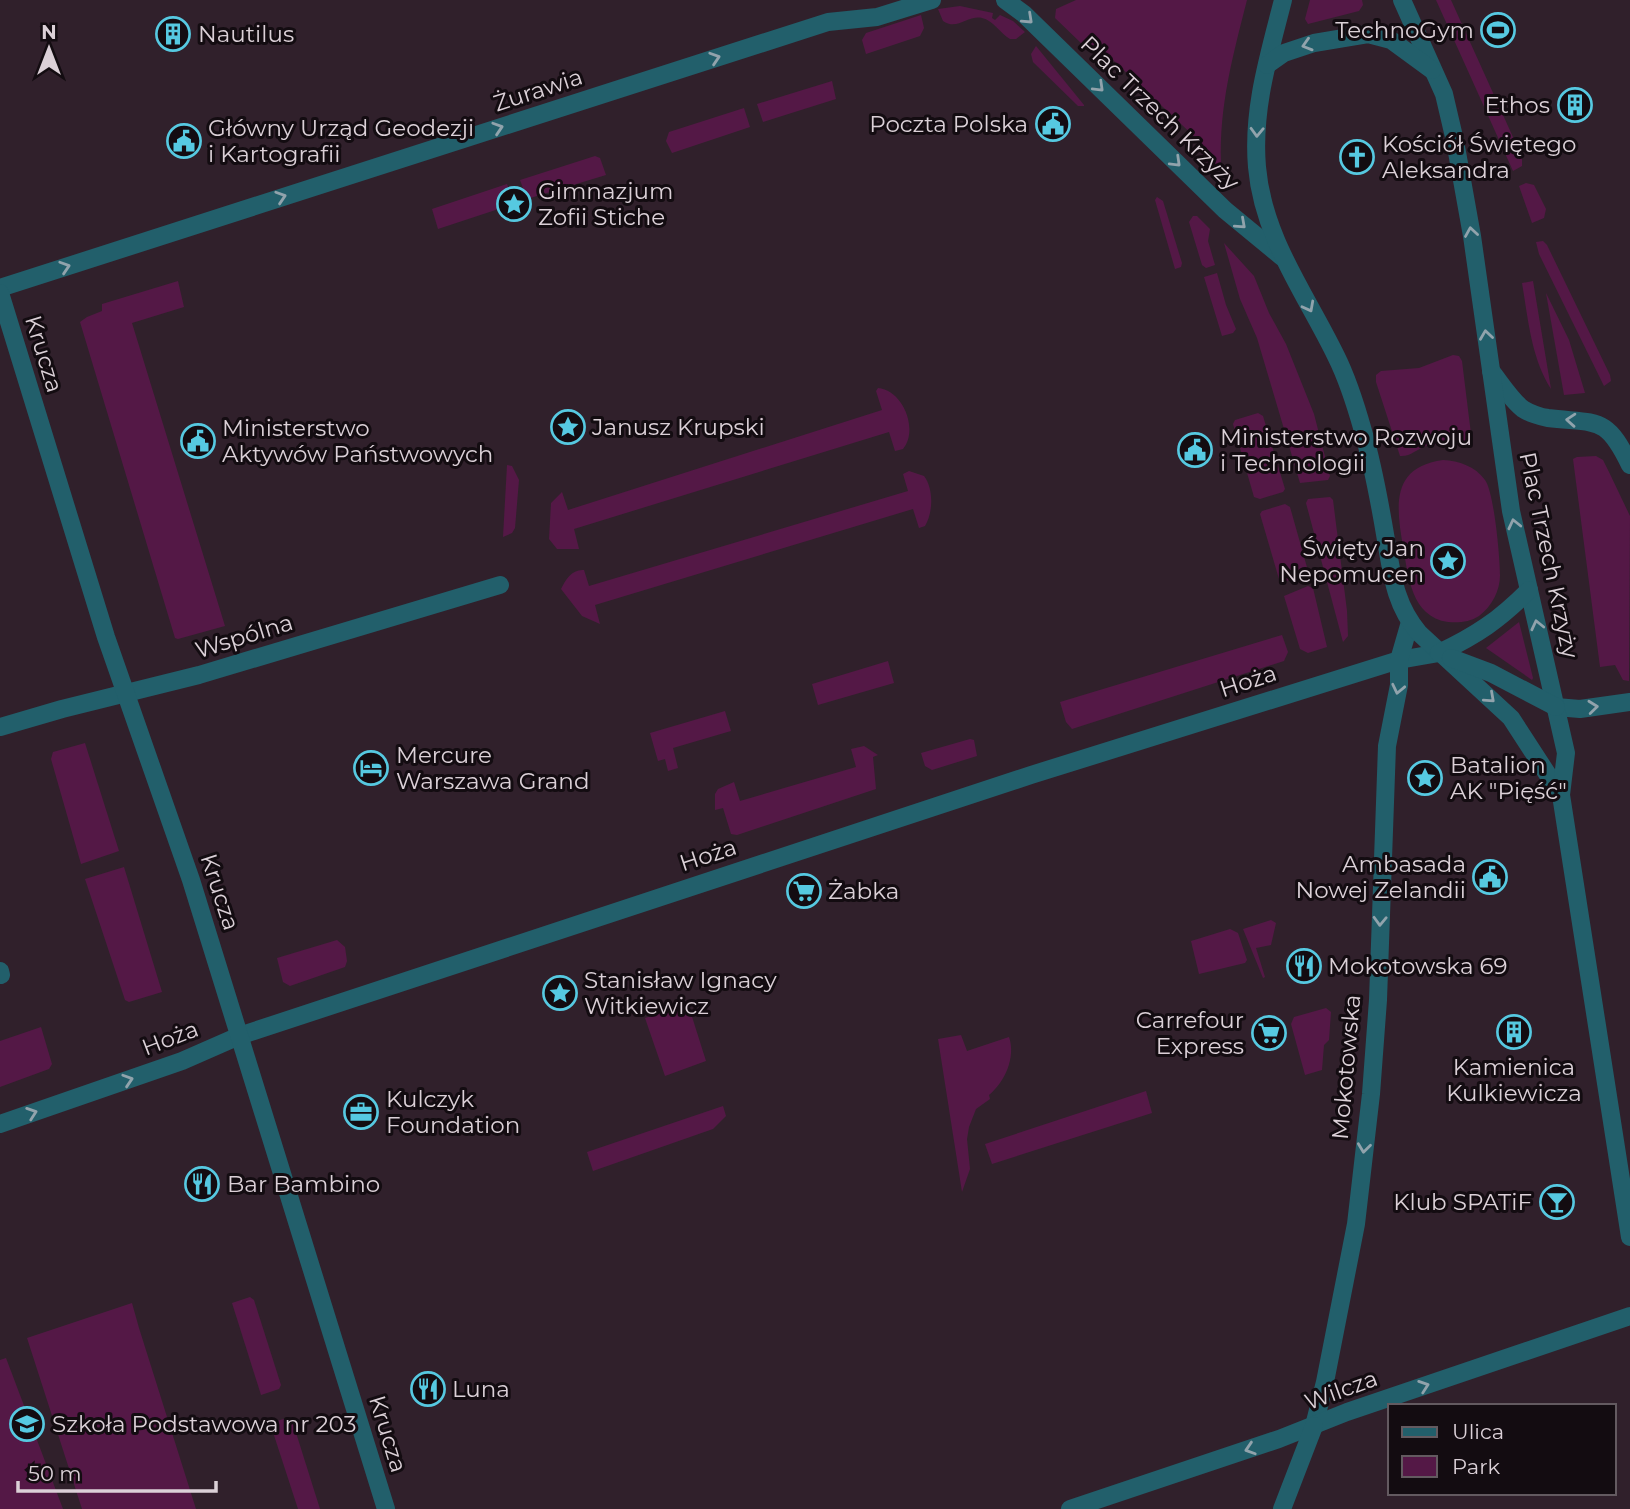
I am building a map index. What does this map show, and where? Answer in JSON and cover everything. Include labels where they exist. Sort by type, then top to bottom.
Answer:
[{"type":"street","name":"Żurawia","points":[[0,290],[828,22],[877,17],[932,0]]},
{"type":"street","name":"Plac Trzech Krzyży","points":[[1005,0],[1024,14],[1226,210],[1283,258]]},
{"type":"street","name":"Plac Trzech Krzyży","points":[[1283,0],[1258,106],[1257,167],[1270,225],[1283,258],[1336,355],[1354,401],[1368,448],[1395,590],[1410,622],[1438,653],[1511,718],[1561,795]]},
{"type":"street","name":"Plac Trzech Krzyży","points":[[1402,0],[1444,94],[1461,176],[1511,511],[1566,753],[1561,795]]},
{"type":"street","points":[[1267,65],[1284,53],[1314,43],[1368,34],[1391,40],[1436,73]]},
{"type":"street","name":"Krucza","points":[[0,290],[96,606],[191,880],[386,1509]]},
{"type":"street","name":"Plac Trzech Krzyży","points":[[1491,371],[1523,409],[1543,417],[1587,421],[1604,426],[1615,437],[1630,465]]},
{"type":"street","name":"Wspólna","points":[[0,727],[199,675],[500,585]]},
{"type":"street","name":"Hoża","points":[[0,1124],[182,1061],[239,1036],[1019,779],[1399,660],[1438,653],[1499,620],[1529,590]]},
{"type":"street","name":"Mokotowska","points":[[1282,1509],[1314,1426],[1356,1224],[1371,1094],[1378,1000],[1387,746],[1399,685],[1399,660],[1410,622]]},
{"type":"street","points":[[1438,653],[1491,673],[1556,706],[1580,709],[1630,702]]},
{"type":"street","points":[[1561,795],[1630,1237]]},
{"type":"street","name":"Wilcza","points":[[1070,1509],[1630,1316]]},
{"type":"green space","points":[[1076,0],[1247,0],[1228,81],[1219,167],[1212,167],[1203,158],[1198,140],[1096,44],[1088,47],[1082,44],[1055,18],[1056,9]]},
{"type":"green space","points":[[1310,0],[1362,0],[1363,5],[1359,11],[1308,24],[1305,19]]},
{"type":"green space","points":[[1436,0],[1451,0],[1522,157],[1522,166],[1513,171]]},
{"type":"green space","points":[[960,6],[993,13],[992,18],[995,20],[1000,15],[1013,21],[1025,32],[1016,39],[1010,39],[990,21],[982,18],[958,24],[943,21],[938,9]]},
{"type":"green space","points":[[921,15],[924,28],[920,36],[866,54],[862,40],[866,33]]},
{"type":"green space","points":[[1036,46],[1084,106],[1078,106],[1033,62],[1031,54]]},
{"type":"green space","points":[[832,81],[836,99],[763,122],[757,104]]},
{"type":"green space","points":[[744,108],[750,127],[672,153],[666,141],[669,132]]},
{"type":"green space","points":[[595,156],[600,158],[606,175],[527,199],[520,180]]},
{"type":"green space","points":[[1526,183],[1534,185],[1546,209],[1544,218],[1532,223],[1519,186]]},
{"type":"green space","points":[[507,184],[514,204],[438,229],[432,209]]},
{"type":"green space","points":[[1157,197],[1163,201],[1182,263],[1181,267],[1175,269],[1155,200]]},
{"type":"green space","points":[[1193,216],[1197,216],[1210,229],[1208,241],[1215,265],[1206,268],[1202,265],[1189,222]]},
{"type":"green space","points":[[1543,241],[1610,375],[1611,381],[1604,386],[1539,254],[1536,242]]},
{"type":"green space","points":[[1224,243],[1254,276],[1269,313],[1286,344],[1314,414],[1330,476],[1328,480],[1300,483],[1257,338],[1240,299]]},
{"type":"green space","points":[[1217,273],[1236,329],[1233,333],[1222,336],[1204,277]]},
{"type":"green space","points":[[178,281],[184,307],[132,323],[225,626],[178,639],[175,638],[80,322],[102,311],[102,304]]},
{"type":"green space","points":[[1533,281],[1551,389],[1535,351],[1522,283]]},
{"type":"green space","points":[[1546,293],[1569,340],[1585,393],[1564,395]]},
{"type":"green space","points":[[1453,355],[1459,356],[1462,361],[1472,442],[1467,446],[1431,445],[1400,456],[1376,375],[1381,371],[1419,368]]},
{"type":"green space","points":[[878,388],[895,396],[906,412],[909,432],[903,449],[895,451],[889,432],[574,529],[579,549],[557,549],[549,539],[551,503],[562,492],[568,510],[882,410],[876,391]]},
{"type":"green space","points":[[1258,413],[1263,416],[1285,489],[1260,499],[1254,497],[1233,424],[1235,420]]},
{"type":"green space","points":[[1596,456],[1603,460],[1630,516],[1629,681],[1623,680],[1615,665],[1600,667],[1573,459]]},
{"type":"green space","points":[[1443,460],[1466,465],[1485,480],[1491,497],[1498,540],[1500,575],[1494,598],[1479,616],[1460,622],[1436,618],[1426,612],[1419,603],[1410,581],[1399,517],[1401,491],[1406,480],[1426,464]]},
{"type":"green space","points":[[507,465],[512,466],[519,480],[515,528],[512,533],[503,537]]},
{"type":"green space","points":[[909,471],[924,476],[930,487],[931,508],[925,526],[919,528],[913,509],[595,605],[600,624],[582,616],[561,589],[567,578],[576,571],[584,570],[589,586],[908,491],[903,474]]},
{"type":"green space","points":[[1330,497],[1333,500],[1347,611],[1348,636],[1343,642],[1306,503],[1308,499]]},
{"type":"green space","points":[[1285,504],[1290,507],[1308,571],[1307,575],[1282,582],[1260,514]]},
{"type":"green space","points":[[1308,586],[1313,588],[1327,647],[1308,653],[1300,649],[1284,596]]},
{"type":"green space","points":[[1519,622],[1533,678],[1532,680],[1486,648]]},
{"type":"green space","points":[[1282,635],[1288,652],[1284,661],[1072,729],[1066,722],[1060,702]]},
{"type":"green space","points":[[888,661],[894,683],[818,705],[812,684]]},
{"type":"green space","points":[[725,711],[731,731],[673,748],[678,768],[668,771],[665,759],[658,761],[650,733]]},
{"type":"green space","points":[[974,740],[977,756],[932,770],[925,766],[921,753]]},
{"type":"green space","points":[[85,743],[119,851],[81,864],[51,759],[53,752]]},
{"type":"green space","points":[[864,746],[878,755],[873,757],[876,789],[737,835],[731,834],[723,808],[715,810],[715,794],[718,789],[734,782],[740,801],[856,767],[851,749]]},
{"type":"green space","points":[[124,867],[162,992],[129,1002],[125,1000],[85,879]]},
{"type":"green space","points":[[1271,920],[1276,923],[1271,945],[1256,948],[1265,977],[1263,978],[1243,929]]},
{"type":"green space","points":[[1230,929],[1238,933],[1247,960],[1245,963],[1199,974],[1191,941]]},
{"type":"green space","points":[[337,940],[345,947],[345,967],[290,986],[283,982],[277,958]]},
{"type":"green space","points":[[688,1004],[706,1061],[665,1076],[645,1018]]},
{"type":"green space","points":[[1326,1008],[1331,1012],[1329,1040],[1324,1045],[1322,1070],[1305,1075],[1291,1024],[1294,1017]]},
{"type":"green space","points":[[41,1027],[52,1064],[49,1069],[0,1087],[0,1041]]},
{"type":"green space","points":[[961,1035],[967,1051],[1009,1037],[1011,1045],[1008,1069],[989,1095],[990,1099],[976,1109],[969,1127],[967,1139],[970,1169],[962,1192],[938,1039]]},
{"type":"green space","points":[[1146,1091],[1152,1113],[992,1164],[985,1144]]},
{"type":"green space","points":[[723,1106],[726,1116],[713,1129],[593,1171],[587,1152]]},
{"type":"green space","points":[[250,1297],[254,1300],[281,1385],[279,1389],[261,1395],[232,1303]]},
{"type":"green space","points":[[132,1303],[196,1509],[82,1509],[27,1338]]},
{"type":"green space","points":[[6,1358],[63,1509],[0,1509],[0,1360]]},
{"type":"green space","points":[[287,1418],[292,1420],[320,1509],[298,1509],[270,1423]]},
{"type":"place","name":"TechnoGym","points":[[1498,30]]},
{"type":"place","name":"Nautilus","points":[[173,34]]},
{"type":"place","name":"Ethos","points":[[1575,105]]},
{"type":"place","name":"Poczta Polska","points":[[1053,124]]},
{"type":"place","name":"Główny Urząd Geodezji i Kartografii","points":[[184,141]]},
{"type":"place","name":"Kościół Świętego Aleksandra","points":[[1357,157]]},
{"type":"place","name":"Gimnazjum Zofii Stiche","points":[[514,204]]},
{"type":"place","name":"Janusz Krupski","points":[[568,427]]},
{"type":"place","name":"Ministerstwo Aktywów Państwowych","points":[[198,441]]},
{"type":"place","name":"Ministerstwo Rozwoju i Technologii","points":[[1195,450]]},
{"type":"place","name":"Święty Jan Nepomucen","points":[[1448,561]]},
{"type":"place","name":"Mercure Warszawa Grand","points":[[371,768]]},
{"type":"place","name":"Batalion AK \"Pięść\"","points":[[1425,778]]},
{"type":"place","name":"Ambasada Nowej Zelandii","points":[[1490,877]]},
{"type":"place","name":"Żabka","points":[[804,891]]},
{"type":"place","name":"Mokotowska 69","points":[[1304,966]]},
{"type":"place","name":"Stanisław Ignacy Witkiewicz","points":[[560,993]]},
{"type":"place","name":"Kamienica Kulkiewicza","points":[[1514,1032]]},
{"type":"place","name":"Carrefour Express","points":[[1269,1033]]},
{"type":"place","name":"Kulczyk Foundation","points":[[361,1112]]},
{"type":"place","name":"Bar Bambino","points":[[202,1184]]},
{"type":"place","name":"Klub SPATiF","points":[[1557,1202]]},
{"type":"place","name":"Luna","points":[[428,1389]]},
{"type":"place","name":"Szkoła Podstawowa nr 203","points":[[27,1424]]}]
